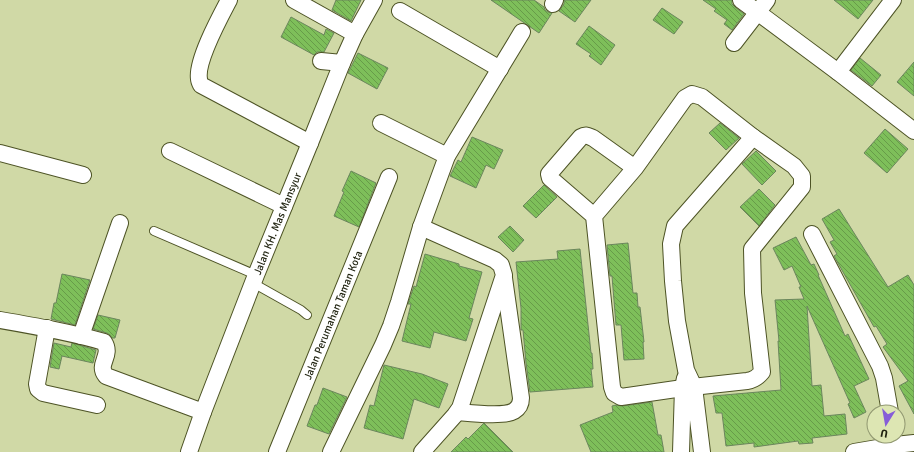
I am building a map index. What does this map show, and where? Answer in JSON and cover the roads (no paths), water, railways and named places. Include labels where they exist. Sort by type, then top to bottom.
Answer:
[{"type":"street","points":[[228,0],[208,42],[199,67],[199,79],[201,85],[310,143]]},
{"type":"street","points":[[294,0],[355,34]]},
{"type":"street","name":"Jalan KH. Mas Mansyur","points":[[189,452],[254,279],[342,63],[355,34],[374,0]]},
{"type":"street","points":[[741,0],[762,6],[838,72],[914,131]]},
{"type":"street","points":[[838,72],[893,0]]},
{"type":"street","points":[[734,43],[762,6]]},
{"type":"street","points":[[400,11],[500,69]]},
{"type":"street","points":[[331,452],[391,326],[420,227],[447,156],[522,32]]},
{"type":"street","points":[[321,61],[342,63]]},
{"type":"street","points":[[594,216],[635,168],[685,98],[692,94],[702,97],[753,137],[794,166],[802,176],[802,187],[752,249],[753,293],[762,372],[759,377],[753,380],[689,387],[621,398],[614,393],[612,387],[594,216],[550,178],[550,174],[584,135],[588,135],[635,168]]},
{"type":"street","points":[[381,123],[447,156]]},
{"type":"street","points":[[702,452],[677,321],[671,244],[675,226],[753,137]]},
{"type":"street","points":[[170,151],[284,206]]},
{"type":"street","points":[[0,154],[83,175]]},
{"type":"street","name":"Jalan Perumahan Taman Kota","points":[[277,452],[389,177]]},
{"type":"street","points":[[81,336],[120,223]]},
{"type":"street","points":[[420,227],[495,260],[501,264],[504,275],[521,403],[519,408],[511,413],[498,414],[458,412]]},
{"type":"street","points":[[812,234],[874,352],[884,378],[889,404]]},
{"type":"street","points":[[422,452],[458,412],[504,275]]},
{"type":"street","points":[[0,320],[47,328],[104,342],[107,351],[102,368],[106,376],[204,412]]},
{"type":"street","points":[[47,328],[37,384],[38,389],[43,393],[97,405]]},
{"type":"street","points":[[681,452],[689,387]]},
{"type":"street","points":[[854,452],[881,444]]},
{"type":"lane","points":[[154,231],[254,279],[307,315]]}]
